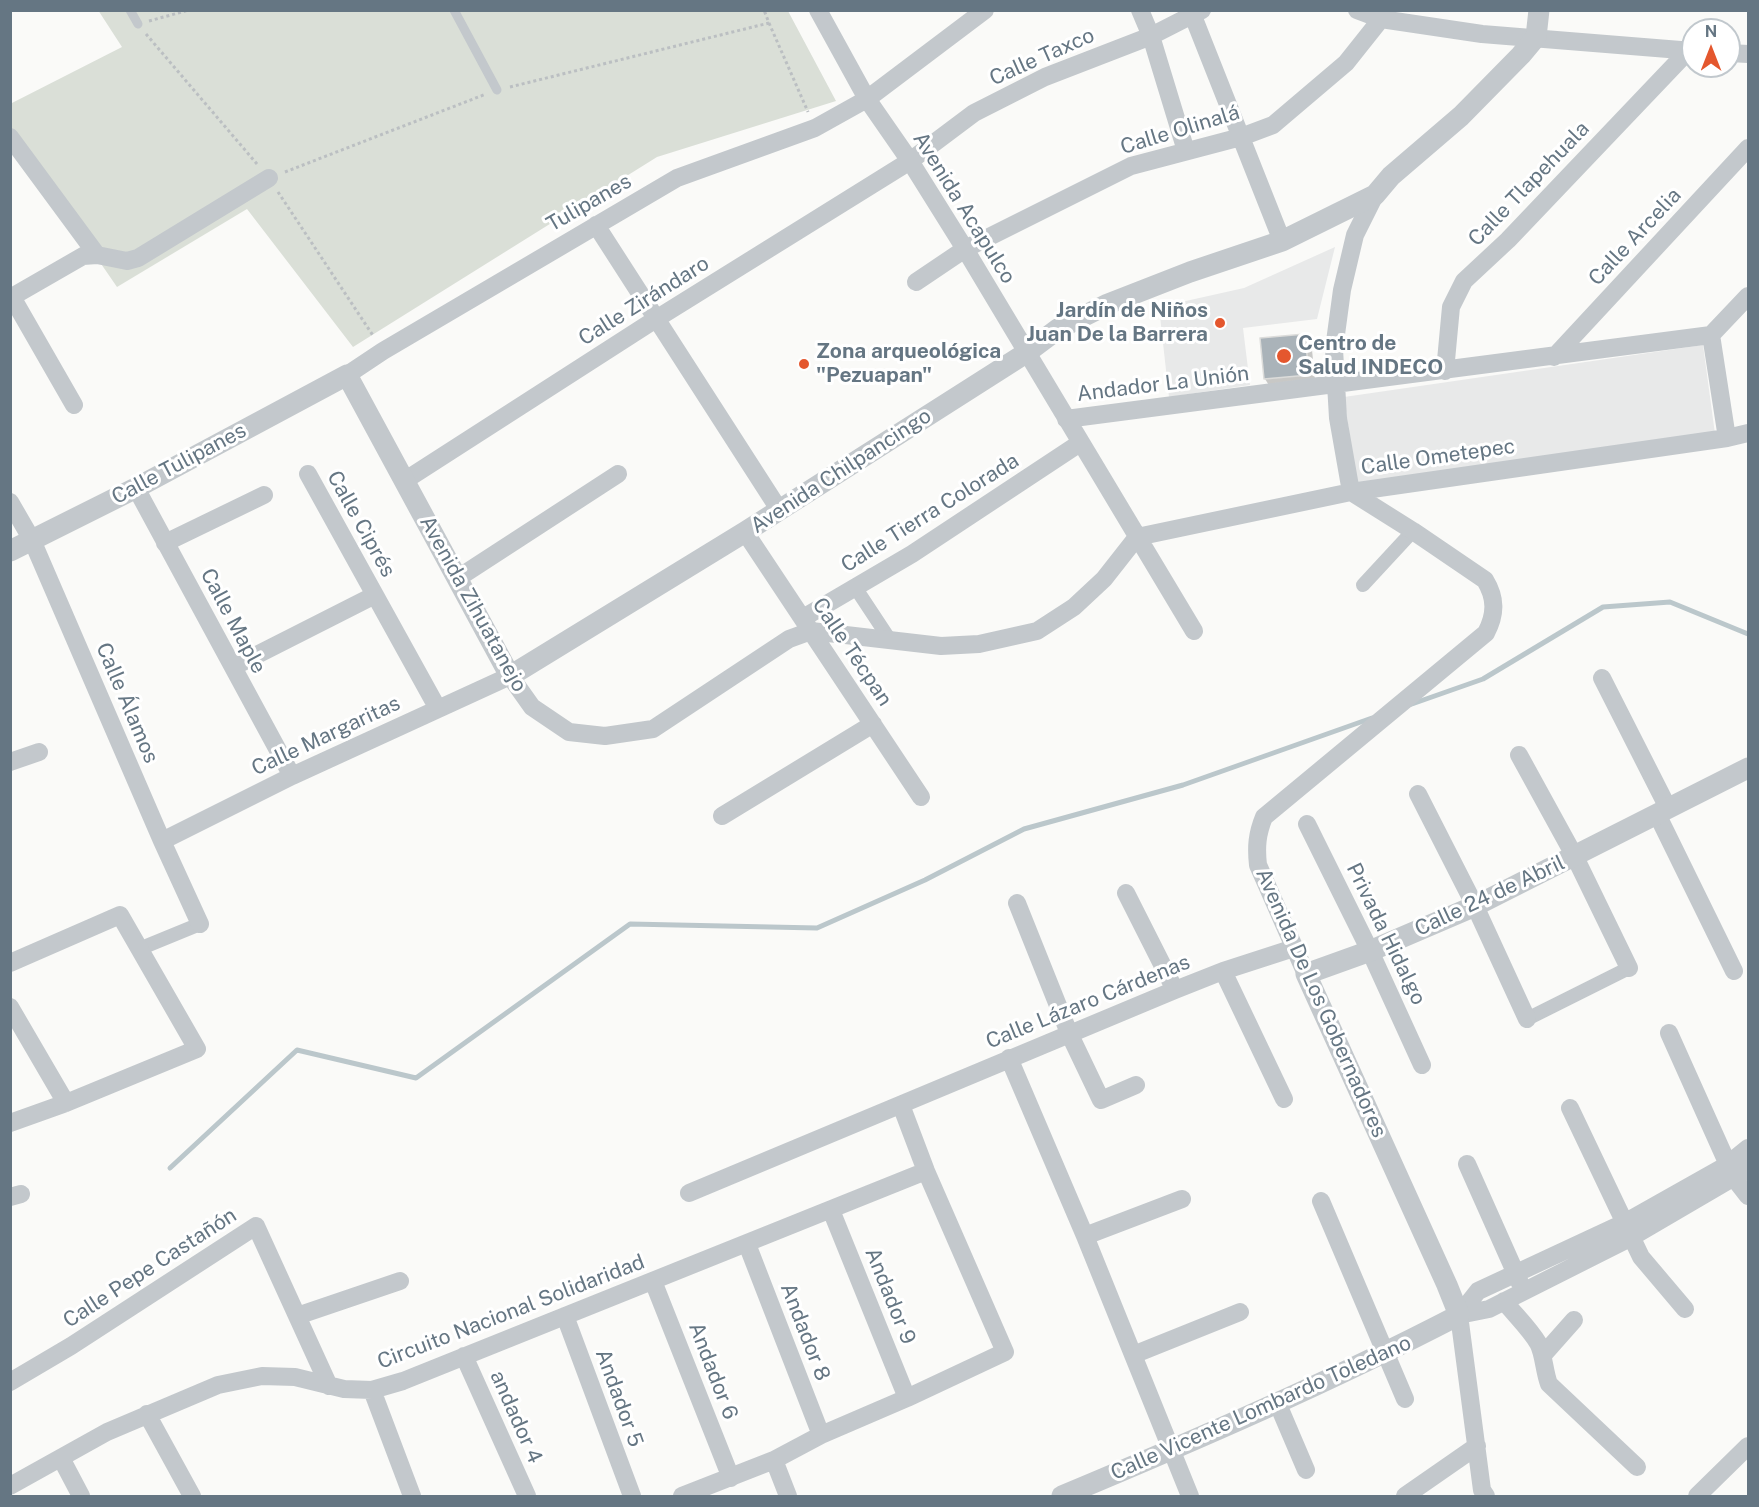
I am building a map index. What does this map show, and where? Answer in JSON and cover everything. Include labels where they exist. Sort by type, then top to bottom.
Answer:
[{"type":"street","name":"Avenida Acapulco","points":[[818,10],[867,99],[965,249],[1194,631]]},
{"type":"street","name":"Tulipanes","points":[[347,375],[383,351],[677,178],[815,128],[867,99],[985,10]]},
{"type":"street","points":[[1140,10],[1151,36],[1186,151]]},
{"type":"street","points":[[1357,10],[1381,19],[1482,34],[1681,49]]},
{"type":"street","points":[[1536,37],[1539,10]]},
{"type":"street","points":[[1198,13],[1241,137],[1282,241]]},
{"type":"street","name":"Calle Taxco","points":[[910,162],[974,112],[1045,76],[1151,36],[1198,13]]},
{"type":"street","name":"Calle Olinalá","points":[[916,282],[965,249],[1131,166],[1241,137],[1273,125],[1346,63],[1381,19]]},
{"type":"street","name":"Avenida Chilpancingo","points":[[510,676],[780,511],[1058,329],[1108,304],[1190,272],[1282,241],[1375,195],[1391,176],[1461,116],[1536,37]]},
{"type":"street","name":"Calle Tlapehuala","points":[[1445,371],[1451,307],[1464,280],[1508,240],[1681,60]]},
{"type":"street","points":[[10,137],[97,255]]},
{"type":"street","name":"Calle Arcelia","points":[[1554,357],[1749,148]]},
{"type":"street","name":"Calle Zirándaro","points":[[404,481],[656,319],[910,162]]},
{"type":"street","points":[[74,405],[11,297],[83,256],[97,255],[127,261],[138,258],[269,178]]},
{"type":"street","points":[[1351,492],[1338,418],[1334,350],[1342,290],[1355,235],[1375,195]]},
{"type":"street","points":[[596,225],[780,511]]},
{"type":"street","points":[[1728,438],[1711,335],[1749,296]]},
{"type":"street","name":"Andador La Unión","points":[[1066,419],[1711,335]]},
{"type":"street","name":"Avenida Zihuatanejo","points":[[347,375],[510,676],[532,707],[569,732],[605,736],[653,729],[807,625],[890,640],[941,646],[979,644],[1037,631],[1074,607],[1104,579],[1137,537]]},
{"type":"street","name":"Calle Tulipanes","points":[[10,550],[136,488],[347,375]]},
{"type":"street","name":"Calle Ometepec","points":[[1137,537],[1351,492],[1749,434]]},
{"type":"street","name":"Calle Tierra Colorada","points":[[807,625],[855,587],[912,554],[1080,443]]},
{"type":"street","name":"Calle Ciprés","points":[[308,474],[438,709]]},
{"type":"street","points":[[458,578],[618,474]]},
{"type":"street","name":"Calle Maple","points":[[136,488],[292,776]]},
{"type":"street","name":"Avenida De Los Gobernadores","points":[[1351,492],[1485,580],[1492,591],[1494,605],[1492,620],[1486,633],[1264,817],[1258,832],[1256,849],[1258,865],[1459,1316],[1482,1490],[1486,1497]]},
{"type":"street","points":[[165,543],[264,495]]},
{"type":"street","name":"Calle Álamos","points":[[10,502],[32,540],[200,924]]},
{"type":"street","points":[[1363,585],[1413,531]]},
{"type":"street","name":"Calle Técpan","points":[[746,532],[921,797]]},
{"type":"street","points":[[855,587],[890,640]]},
{"type":"street","points":[[232,667],[375,595]]},
{"type":"street","name":"Calle Margaritas","points":[[162,841],[292,776],[510,676]]},
{"type":"street","points":[[1602,678],[1734,971]]},
{"type":"street","points":[[722,816],[873,724]]},
{"type":"street","points":[[10,762],[39,752]]},
{"type":"street","points":[[1418,794],[1475,906],[1527,1019],[1629,968],[1575,857],[1519,755]]},
{"type":"street","name":"Calle 24 de Abril","points":[[1306,974],[1370,951],[1475,906],[1749,768]]},
{"type":"street","name":"Privada Hidalgo","points":[[1307,824],[1370,951],[1422,1065]]},
{"type":"street","points":[[1126,893],[1175,990]]},
{"type":"street","points":[[1017,903],[1069,1034],[1101,1100],[1136,1085]]},
{"type":"street","points":[[10,963],[120,915],[197,1049],[66,1103],[10,1123]]},
{"type":"street","points":[[139,949],[200,924]]},
{"type":"street","name":"Calle Lázaro Cárdenas","points":[[689,1193],[1175,990],[1223,971],[1294,948]]},
{"type":"street","points":[[1223,971],[1284,1099]]},
{"type":"street","points":[[10,1007],[66,1103]]},
{"type":"street","points":[[1669,1033],[1749,1196]]},
{"type":"street","points":[[1009,1058],[1085,1236],[1190,1497]]},
{"type":"street","points":[[682,1497],[774,1460],[821,1436],[1005,1352],[926,1171],[901,1105]]},
{"type":"street","points":[[1570,1108],[1641,1257],[1685,1309]]},
{"type":"street","name":"Calle Vicente Lombardo Toledano","points":[[1062,1497],[1386,1353],[1459,1316],[1489,1309],[1736,1171],[1749,1148]]},
{"type":"street","points":[[1467,1164],[1524,1290]]},
{"type":"street","name":"Circuito Nacional Solidaridad","points":[[10,1486],[107,1431],[218,1385],[262,1376],[296,1377],[328,1386],[372,1390],[403,1381],[926,1171]]},
{"type":"street","points":[[1085,1236],[1182,1199]]},
{"type":"street","points":[[1321,1201],[1405,1399]]},
{"type":"street","name":"Andador 9","points":[[831,1210],[907,1398]]},
{"type":"street","name":"Calle Pepe Castañón","points":[[10,1382],[71,1346],[256,1226],[328,1386]]},
{"type":"street","name":"Calle Vicente Lombardo Toledano","points":[[1459,1316],[1478,1291],[1515,1273],[1627,1231]]},
{"type":"street","name":"Andador 8","points":[[747,1244],[821,1436]]},
{"type":"street","points":[[297,1316],[400,1281]]},
{"type":"street","name":"Andador 6","points":[[653,1281],[731,1478]]},
{"type":"street","points":[[1504,1301],[1538,1343],[1550,1384],[1637,1467]]},
{"type":"street","points":[[1133,1355],[1239,1312]]},
{"type":"street","name":"Andador 5","points":[[565,1316],[632,1497]]},
{"type":"street","points":[[1543,1355],[1574,1320]]},
{"type":"street","name":"andador 4","points":[[464,1356],[526,1497]]},
{"type":"street","points":[[372,1390],[412,1497]]},
{"type":"street","points":[[1277,1402],[1306,1470]]},
{"type":"street","points":[[147,1414],[192,1497]]},
{"type":"street","points":[[1405,1497],[1477,1446]]},
{"type":"street","points":[[1697,1497],[1749,1446]]},
{"type":"street","points":[[61,1458],[81,1497]]},
{"type":"street","points":[[774,1460],[788,1497]]},
{"type":"lane","points":[[130,10],[138,24]]},
{"type":"lane","points":[[453,10],[497,90]]},
{"type":"path","points":[[189,10],[138,24],[269,178],[383,351]]},
{"type":"path","points":[[764,10],[815,128]]},
{"type":"path","points":[[269,178],[497,90],[769,23]]},
{"type":"shaded area","points":[[98,10],[788,11],[836,101],[657,157],[353,347],[247,209],[117,287],[11,133],[10,104],[122,47]]},
{"type":"shaded area","name":"Jardín de Niños Juan De la Barrera","points":[[1335,247],[1317,319],[1243,328],[1250,385],[1169,397],[1159,307],[1244,288]]},
{"type":"shaded area","points":[[1703,345],[1715,434],[1357,486],[1344,397]]},
{"type":"building","name":"Centro de Salud INDECO","points":[[1305,334],[1309,375],[1264,379],[1260,338]]},
{"type":"waterway","points":[[1409,705],[1483,679],[1603,607],[1670,602],[1748,634]]},
{"type":"waterway","points":[[170,1168],[297,1050],[416,1078],[630,924],[817,928],[925,880],[1024,829],[1183,785],[1372,718]]},
{"type":"place","name":"Jardín de Niños Juan De la Barrera","points":[[1220,323]]},
{"type":"place","name":"Centro de Salud INDECO","points":[[1284,356]]},
{"type":"place","name":"Zona arqueológica \"Pezuapan\"","points":[[804,364]]}]
